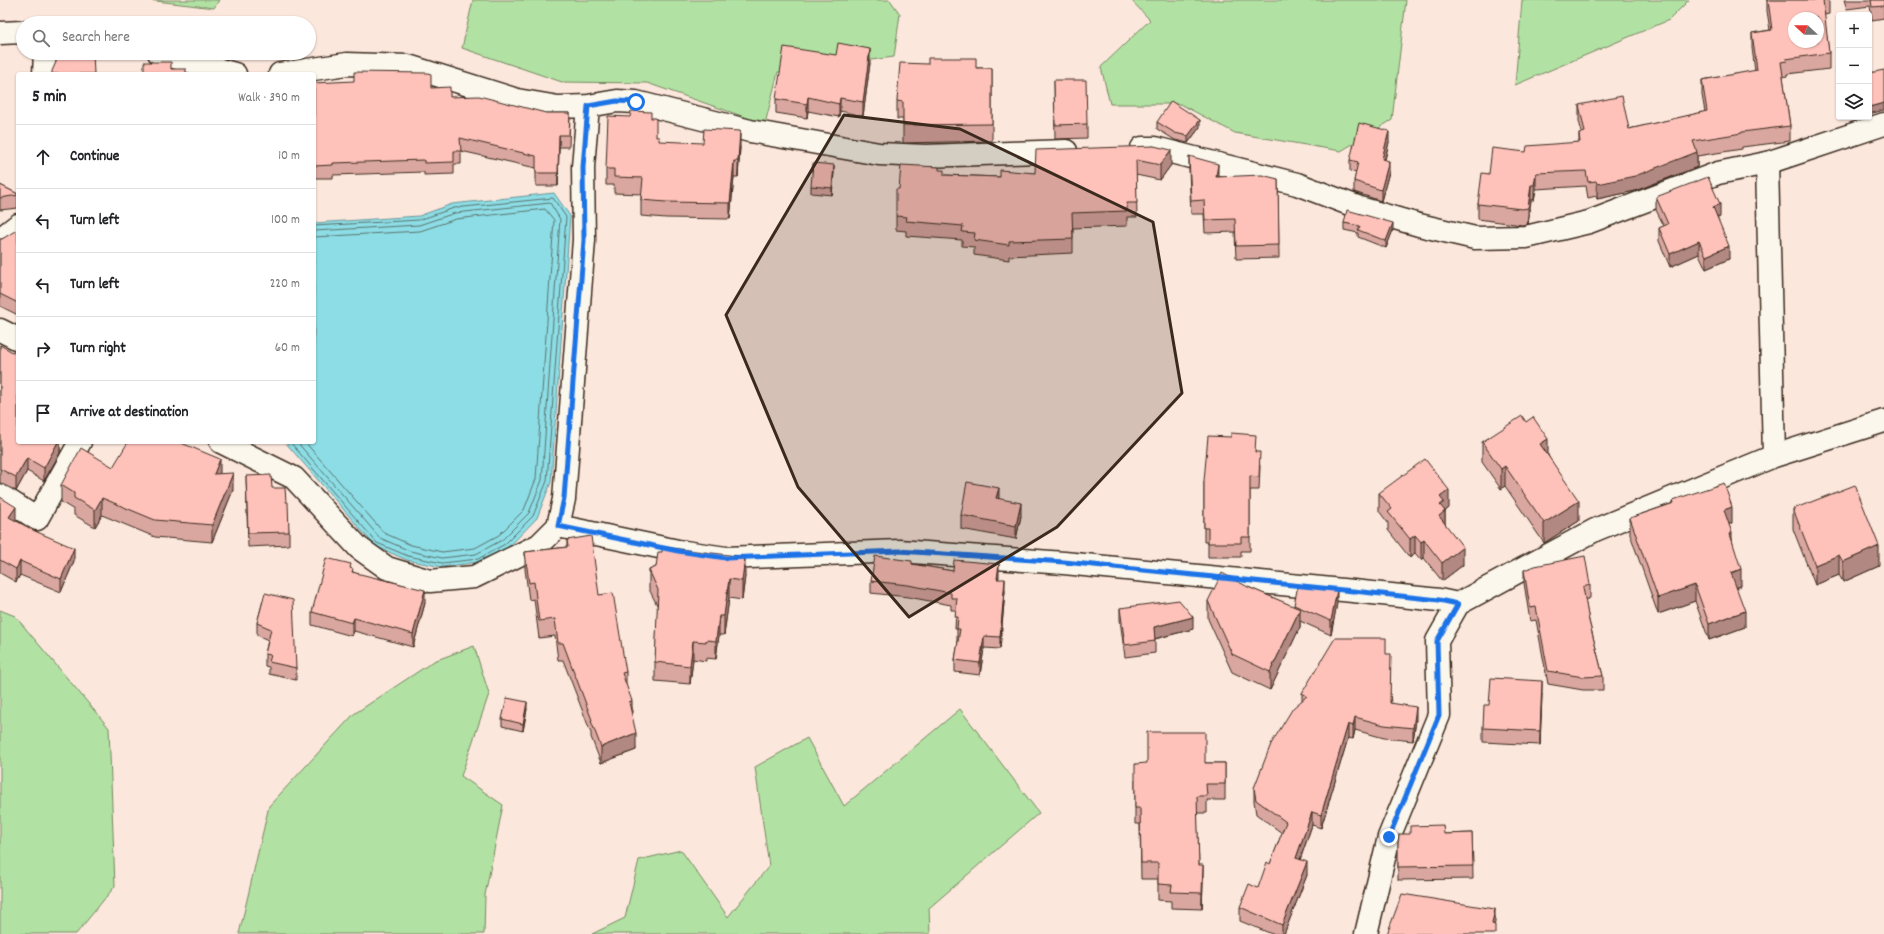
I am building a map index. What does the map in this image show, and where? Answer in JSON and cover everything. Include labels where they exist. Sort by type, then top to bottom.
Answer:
[{"type":"street","points":[[0,33],[16,32]]},
{"type":"street","points":[[44,72],[45,60]]},
{"type":"street","points":[[184,60],[228,72]]},
{"type":"street","points":[[293,72],[347,64],[408,66],[517,100],[558,107],[588,106],[617,101],[636,102],[750,130],[878,154],[926,156],[1084,150]]},
{"type":"street","points":[[225,444],[294,478],[359,548],[387,568],[430,581],[474,577],[539,545],[558,526],[564,498],[584,240],[583,167],[588,106]]},
{"type":"street","points":[[1124,149],[1155,148],[1297,184],[1360,208],[1419,225],[1475,238],[1526,237],[1589,222],[1718,173],[1767,163],[1884,124]]},
{"type":"street","points":[[1767,163],[1774,456]]},
{"type":"street","points":[[0,239],[16,227]]},
{"type":"street","points":[[0,330],[16,338]]},
{"type":"street","points":[[1366,934],[1389,837],[1439,715],[1437,641],[1458,604],[1595,530],[1774,456],[1884,421]]},
{"type":"street","points":[[0,494],[37,518],[79,444]]},
{"type":"street","points":[[558,526],[678,551],[726,558],[899,551],[1064,562],[1439,600],[1458,604]]},
{"type":"highlighted area","points":[[844,115],[960,129],[1153,222],[1182,393],[1057,527],[909,617],[798,487],[726,315]]},
{"type":"green space","points":[[148,0],[219,0],[214,8]]},
{"type":"green space","points":[[473,0],[890,0],[900,14],[894,57],[778,72],[765,124],[647,83],[562,82],[462,48]]},
{"type":"green space","points":[[1131,0],[1406,0],[1392,120],[1341,151],[1235,133],[1180,104],[1110,104],[1101,67],[1150,20]]},
{"type":"green space","points":[[1522,0],[1689,0],[1669,20],[1515,85]]},
{"type":"green space","points":[[0,610],[15,616],[109,728],[115,886],[76,934],[0,934]]},
{"type":"green space","points":[[474,646],[489,694],[461,776],[503,805],[485,895],[484,934],[239,934],[269,806],[354,714],[434,661]]},
{"type":"green space","points":[[960,709],[1039,813],[929,908],[930,934],[592,934],[625,918],[639,860],[681,850],[728,917],[769,866],[755,767],[807,738],[844,806]]},
{"type":"water","points":[[554,193],[570,216],[551,482],[537,518],[508,548],[479,562],[442,567],[407,560],[375,546],[287,444],[316,444],[316,223],[419,216],[452,204]]},
{"type":"building","points":[[1768,0],[1823,0],[1829,53],[1786,59],[1787,61],[1781,62],[1790,126],[1742,132],[1693,141],[1697,152],[1635,176],[1597,184],[1596,181],[1588,182],[1586,171],[1536,173],[1534,185],[1531,185],[1528,208],[1522,209],[1478,204],[1482,173],[1489,174],[1492,148],[1526,152],[1527,146],[1580,142],[1579,134],[1585,132],[1579,105],[1622,96],[1629,129],[1707,111],[1702,80],[1757,70],[1752,33],[1772,30]]},
{"type":"building","points":[[1871,0],[1884,0],[1884,6],[1872,7]]},
{"type":"building","points":[[838,43],[870,49],[863,102],[840,98],[839,104],[808,97],[807,104],[776,99],[784,47],[836,55]]},
{"type":"building","points":[[928,58],[976,58],[976,68],[992,68],[992,124],[903,125],[903,102],[897,101],[900,63],[928,64]]},
{"type":"building","points":[[56,60],[93,60],[94,72],[52,72]]},
{"type":"building","points":[[144,62],[171,62],[171,69],[186,69],[186,72],[144,72]]},
{"type":"building","points":[[1884,70],[1884,103],[1872,106],[1872,84],[1872,72]]},
{"type":"building","points":[[354,72],[428,73],[431,74],[431,88],[450,87],[450,97],[479,96],[546,113],[570,113],[569,135],[559,135],[558,173],[536,173],[536,156],[460,138],[461,151],[454,151],[454,162],[424,163],[424,160],[333,163],[333,165],[316,166],[316,83],[354,81]]},
{"type":"building","points":[[1054,80],[1086,80],[1087,124],[1055,125]]},
{"type":"building","points":[[1171,101],[1200,120],[1188,136],[1175,133],[1157,122]]},
{"type":"building","points":[[631,111],[651,112],[651,118],[656,118],[656,137],[659,137],[659,141],[703,143],[704,129],[740,131],[738,161],[734,161],[730,203],[641,200],[643,178],[614,177],[614,169],[606,169],[608,116],[630,117]]},
{"type":"building","points":[[1359,123],[1389,131],[1382,159],[1389,161],[1381,190],[1354,181],[1358,162],[1350,160]]},
{"type":"building","points":[[1154,146],[1171,150],[1160,165],[1136,160],[1137,203],[1127,203],[1127,211],[1072,213],[1073,239],[1009,241],[1009,245],[974,240],[975,233],[962,232],[963,226],[906,221],[907,217],[896,216],[896,189],[899,189],[901,165],[939,167],[939,170],[944,170],[944,175],[1000,177],[1000,170],[1035,173],[1036,150]]},
{"type":"building","points":[[1189,156],[1218,164],[1216,177],[1262,175],[1278,179],[1279,245],[1236,246],[1235,219],[1205,220],[1204,200],[1191,201]]},
{"type":"building","points":[[813,163],[834,165],[832,188],[811,186]]},
{"type":"building","points":[[1708,177],[1720,204],[1713,207],[1729,246],[1706,256],[1699,241],[1670,254],[1659,228],[1668,224],[1656,197]]},
{"type":"building","points":[[0,185],[16,193],[16,195],[0,198]]},
{"type":"building","points":[[1347,210],[1393,223],[1386,241],[1358,230],[1360,226],[1344,223]]},
{"type":"building","points":[[16,231],[16,302],[0,294],[0,239]]},
{"type":"building","points":[[0,345],[16,354],[16,444],[57,444],[44,468],[27,458],[16,477],[0,469]]},
{"type":"building","points":[[1522,416],[1526,422],[1533,417],[1548,439],[1540,444],[1579,501],[1544,523],[1505,466],[1501,469],[1482,442]]},
{"type":"building","points":[[1231,433],[1256,435],[1255,452],[1260,452],[1259,477],[1250,476],[1250,537],[1241,537],[1241,543],[1208,543],[1208,528],[1204,528],[1204,481],[1208,436],[1231,437]]},
{"type":"building","points":[[127,444],[184,444],[220,459],[214,474],[233,473],[212,525],[155,520],[102,498],[95,510],[74,498],[74,493],[61,485],[81,448],[113,467]]},
{"type":"building","points":[[1425,459],[1449,490],[1440,497],[1444,502],[1440,505],[1445,511],[1439,516],[1463,547],[1442,563],[1424,540],[1421,542],[1415,535],[1410,539],[1388,512],[1392,509],[1379,493]]},
{"type":"building","points":[[271,475],[272,488],[285,488],[286,502],[288,502],[289,532],[248,533],[246,476]]},
{"type":"building","points":[[967,482],[999,488],[996,498],[1021,503],[1016,526],[961,515]]},
{"type":"building","points":[[1724,483],[1732,507],[1724,510],[1732,533],[1730,534],[1741,569],[1731,573],[1745,611],[1709,624],[1695,585],[1658,598],[1630,518],[1674,503],[1673,500]]},
{"type":"building","points":[[1855,485],[1879,546],[1843,562],[1839,555],[1815,565],[1793,509]]},
{"type":"building","points":[[0,497],[16,507],[9,517],[35,531],[74,548],[61,579],[20,561],[16,569],[0,560]]},
{"type":"building","points":[[591,536],[599,595],[613,593],[626,672],[622,673],[632,701],[629,702],[636,733],[601,747],[563,643],[558,643],[555,619],[539,621],[534,582],[529,583],[525,552],[568,547],[567,540]]},
{"type":"building","points":[[662,547],[745,557],[742,581],[729,579],[724,616],[719,616],[716,641],[693,641],[690,666],[655,662],[658,590],[649,570],[656,567],[658,552],[662,552]]},
{"type":"building","points":[[875,556],[912,561],[912,564],[953,571],[954,560],[999,564],[997,579],[1005,579],[1000,637],[984,636],[980,663],[955,660],[960,629],[957,629],[958,617],[955,617],[957,598],[951,598],[951,593],[908,585],[871,581]]},
{"type":"building","points":[[1585,556],[1590,585],[1583,587],[1589,621],[1603,676],[1583,677],[1548,671],[1536,607],[1530,608],[1524,570],[1535,566]]},
{"type":"building","points":[[326,558],[351,564],[350,568],[353,569],[352,572],[425,590],[413,634],[354,618],[352,623],[312,612]]},
{"type":"building","points":[[1222,573],[1248,587],[1300,609],[1270,672],[1232,654],[1208,601]]},
{"type":"building","points":[[1298,585],[1337,590],[1331,621],[1294,605]]},
{"type":"building","points":[[265,593],[293,600],[296,668],[269,662],[271,655],[265,654],[271,629],[257,623]]},
{"type":"building","points":[[1179,600],[1193,617],[1154,627],[1155,641],[1125,645],[1120,608]]},
{"type":"building","points":[[1335,638],[1386,638],[1386,654],[1391,654],[1390,703],[1416,707],[1413,728],[1384,725],[1355,717],[1353,726],[1348,724],[1321,815],[1312,812],[1296,858],[1307,862],[1282,925],[1240,907],[1249,884],[1258,888],[1267,862],[1270,864],[1286,822],[1256,800],[1254,788],[1271,744],[1293,708],[1307,696],[1302,693]]},
{"type":"building","points":[[1491,678],[1542,681],[1540,731],[1483,728],[1484,705],[1489,705]]},
{"type":"building","points":[[507,698],[527,702],[523,724],[502,719]]},
{"type":"building","points":[[1147,732],[1205,732],[1205,763],[1225,763],[1225,784],[1206,784],[1207,796],[1197,796],[1199,865],[1203,865],[1202,893],[1171,892],[1172,885],[1158,884],[1158,863],[1141,863],[1140,808],[1135,808],[1135,764],[1147,763]]},
{"type":"building","points":[[1443,825],[1444,834],[1472,833],[1473,866],[1398,867],[1399,834],[1410,834],[1410,826]]},
{"type":"building","points":[[1402,894],[1495,909],[1492,924],[1495,925],[1495,934],[1387,934]]},
{"type":"route","points":[[636,102],[617,101],[588,106],[583,167],[584,240],[564,498],[558,526],[678,551],[726,558],[899,551],[1064,562],[1439,600],[1458,604],[1437,641],[1439,715],[1389,837]]}]
